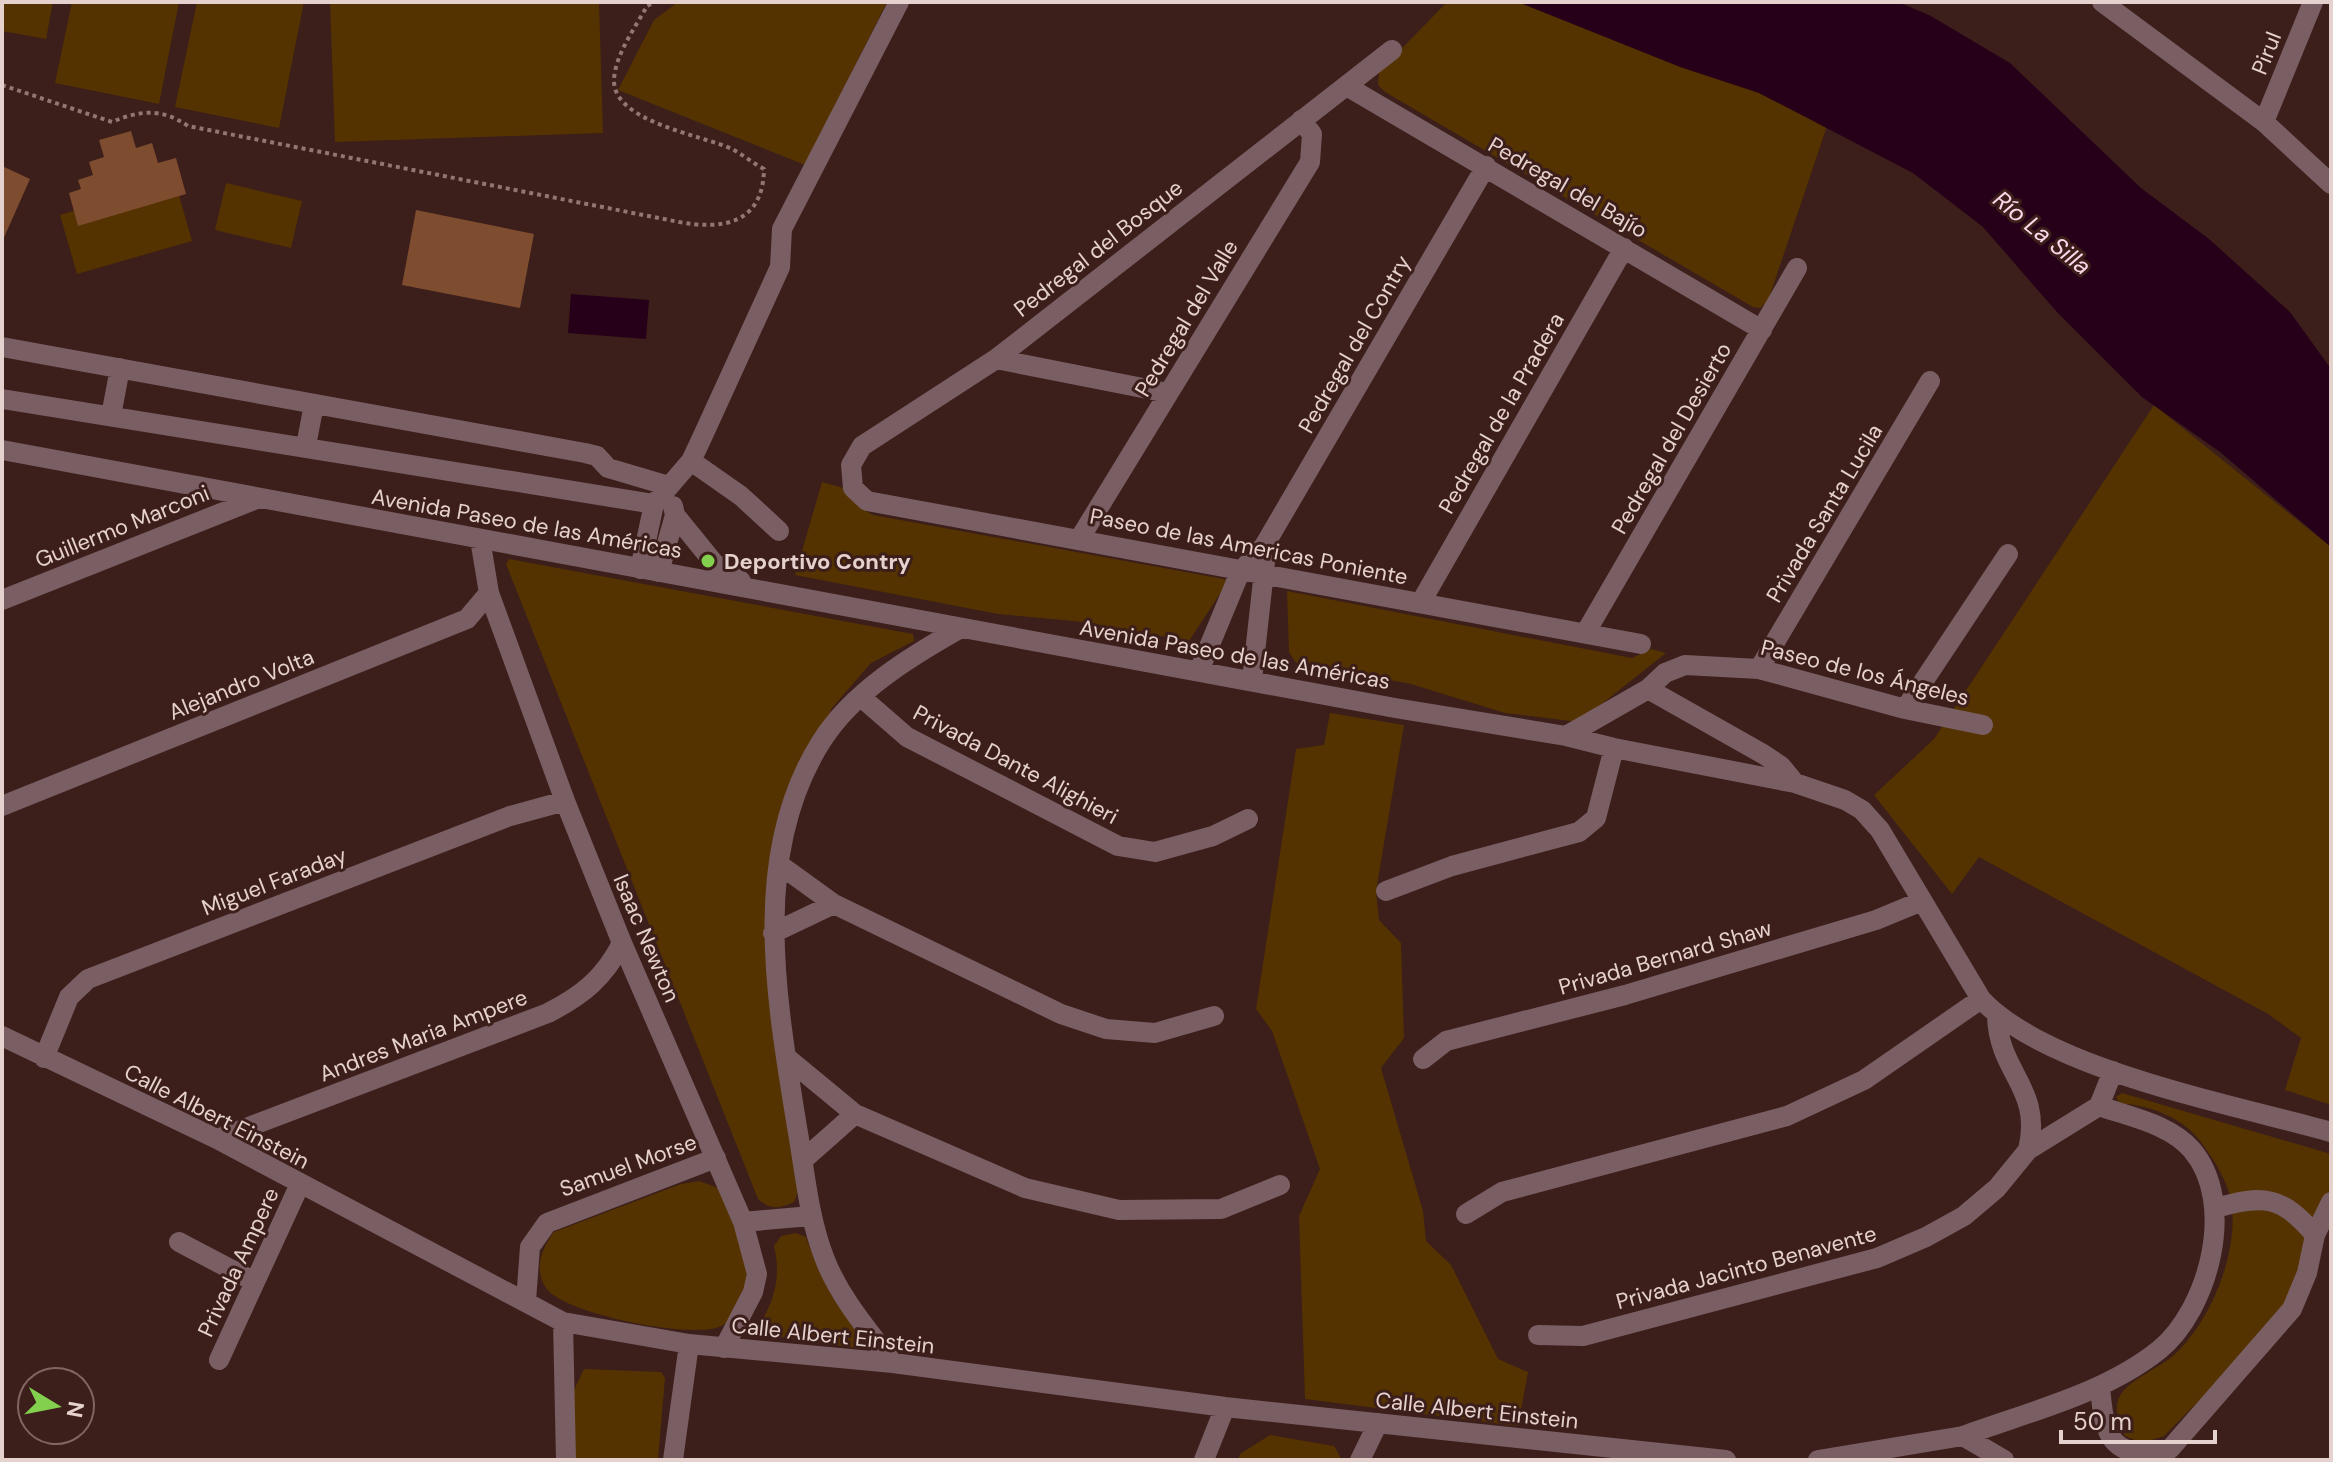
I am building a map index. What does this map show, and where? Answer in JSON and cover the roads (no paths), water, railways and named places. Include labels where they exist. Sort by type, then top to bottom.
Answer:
[{"type":"street","points":[[649,570],[654,504],[691,461],[780,267],[782,229],[899,2]]},
{"type":"street","points":[[2102,2],[2264,122],[2331,184]]},
{"type":"street","name":"Pirul","points":[[2264,122],[2313,2]]},
{"type":"street","name":"Pedregal del Bosque","points":[[853,488],[851,465],[862,446],[996,359],[1392,50]]},
{"type":"street","name":"Pedregal del Bajío","points":[[1348,87],[1762,330]]},
{"type":"street","name":"Pedregal del Valle","points":[[1080,538],[1310,162],[1312,134],[1301,120]]},
{"type":"street","name":"Pedregal del Contry","points":[[1199,671],[1240,572],[1264,546],[1486,166]]},
{"type":"street","name":"Pedregal de la Pradera","points":[[1421,602],[1624,248]]},
{"type":"street","name":"Pedregal del Desierto","points":[[1586,632],[1797,268]]},
{"type":"street","points":[[2,347],[585,453],[597,456],[608,468],[669,486]]},
{"type":"street","points":[[996,359],[1168,393]]},
{"type":"street","points":[[111,416],[120,368]]},
{"type":"street","name":"Privada Santa Lucila","points":[[1759,669],[1930,381]]},
{"type":"street","points":[[2,399],[654,504]]},
{"type":"street","points":[[306,446],[314,404]]},
{"type":"street","name":"Avenida Paseo de las Américas","points":[[2,450],[961,628],[1566,736],[1795,783],[1862,810],[1880,830],[1981,999],[1997,1017],[2058,1050],[2113,1071],[2331,1132]]},
{"type":"street","points":[[691,461],[741,496],[779,531]]},
{"type":"street","points":[[669,486],[675,515],[714,563],[751,587]]},
{"type":"street","name":"Paseo de las Americas Poniente","points":[[853,488],[867,501],[1641,644]]},
{"type":"street","name":"Guillermo Marconi","points":[[2,600],[259,498]]},
{"type":"street","points":[[649,570],[675,515]]},
{"type":"street","name":"Isaac Newton","points":[[480,539],[489,593],[565,801],[622,943],[743,1222],[757,1274],[753,1292],[724,1348]]},
{"type":"street","points":[[1252,680],[1265,575],[1264,546]]},
{"type":"street","points":[[1905,709],[2008,554]]},
{"type":"street","name":"Alejandro Volta","points":[[2,806],[467,619],[489,593]]},
{"type":"street","points":[[893,1363],[850,1307],[825,1259],[811,1216],[786,1057],[773,933],[780,865],[792,806],[821,741],[861,697],[915,653],[961,628]]},
{"type":"street","name":"Paseo de los Ángeles","points":[[1566,736],[1648,689],[1677,666],[1759,669],[1905,709],[1983,725]]},
{"type":"street","points":[[1648,689],[1763,754],[1781,766],[1795,783]]},
{"type":"street","name":"Privada Dante Alighieri","points":[[861,697],[907,737],[1118,846],[1155,852],[1213,836],[1248,819]]},
{"type":"street","points":[[1386,891],[1452,866],[1579,832],[1596,818],[1614,748]]},
{"type":"street","name":"Miguel Faraday","points":[[44,1058],[69,997],[88,979],[510,816],[565,801]]},
{"type":"street","points":[[780,865],[834,904],[1061,1014],[1106,1029],[1155,1033],[1214,1016]]},
{"type":"street","name":"Privada Bernard Shaw","points":[[1423,1059],[1446,1041],[1625,995],[1876,920],[1922,901]]},
{"type":"street","points":[[773,933],[834,904]]},
{"type":"street","name":"Andres Maria Ampere","points":[[217,1139],[548,1013],[593,986],[611,965],[622,943]]},
{"type":"street","points":[[1466,1214],[1502,1192],[1787,1116],[1864,1080],[1981,999]]},
{"type":"street","points":[[1997,1017],[2002,1049],[2031,1105],[2033,1127],[2028,1150]]},
{"type":"street","name":"Calle Albert Einstein","points":[[2,1036],[217,1139],[563,1322],[689,1344],[893,1363],[1225,1407],[1726,1460]]},
{"type":"street","points":[[786,1057],[855,1114],[1025,1188],[1119,1210],[1221,1209],[1280,1185]]},
{"type":"street","points":[[1818,1460],[1963,1436],[2100,1386],[2160,1349],[2191,1309],[2211,1260],[2216,1208],[2213,1187],[2192,1149],[2160,1127],[2099,1106],[2113,1071]]},
{"type":"street","name":"Privada Jacinto Benavente","points":[[1538,1335],[1583,1336],[1877,1258],[1964,1216],[1997,1188],[2028,1150],[2099,1106]]},
{"type":"street","points":[[803,1160],[855,1114]]},
{"type":"street","name":"Samuel Morse","points":[[526,1301],[530,1247],[547,1223],[716,1158]]},
{"type":"street","name":"Privada Ampere","points":[[219,1360],[300,1184]]},
{"type":"street","points":[[2216,1208],[2263,1199],[2286,1205],[2315,1235]]},
{"type":"street","points":[[2100,1386],[2103,1428],[2119,1447],[2142,1457],[2170,1449],[2292,1309],[2307,1273],[2315,1235],[2331,1202]]},
{"type":"street","points":[[743,1222],[811,1216]]},
{"type":"street","points":[[179,1242],[255,1282]]},
{"type":"street","points":[[563,1322],[566,1460]]},
{"type":"street","points":[[673,1460],[689,1344]]},
{"type":"street","points":[[1204,1460],[1225,1407]]},
{"type":"street","points":[[1360,1460],[1378,1423]]},
{"type":"street","points":[[1963,1436],[2004,1460]]},
{"type":"water","name":"Río La Silla","points":[[1518,2],[1898,2],[1929,15],[2010,63],[2141,188],[2209,239],[2290,312],[2331,369],[2331,547],[2220,452],[2142,397],[2056,311],[1983,227],[1913,173],[1759,93],[1680,67]]},
{"type":"water","points":[[571,294],[649,300],[646,339],[568,333]]},
{"type":"place","name":"Deportivo Contry","points":[[708,561]]}]
